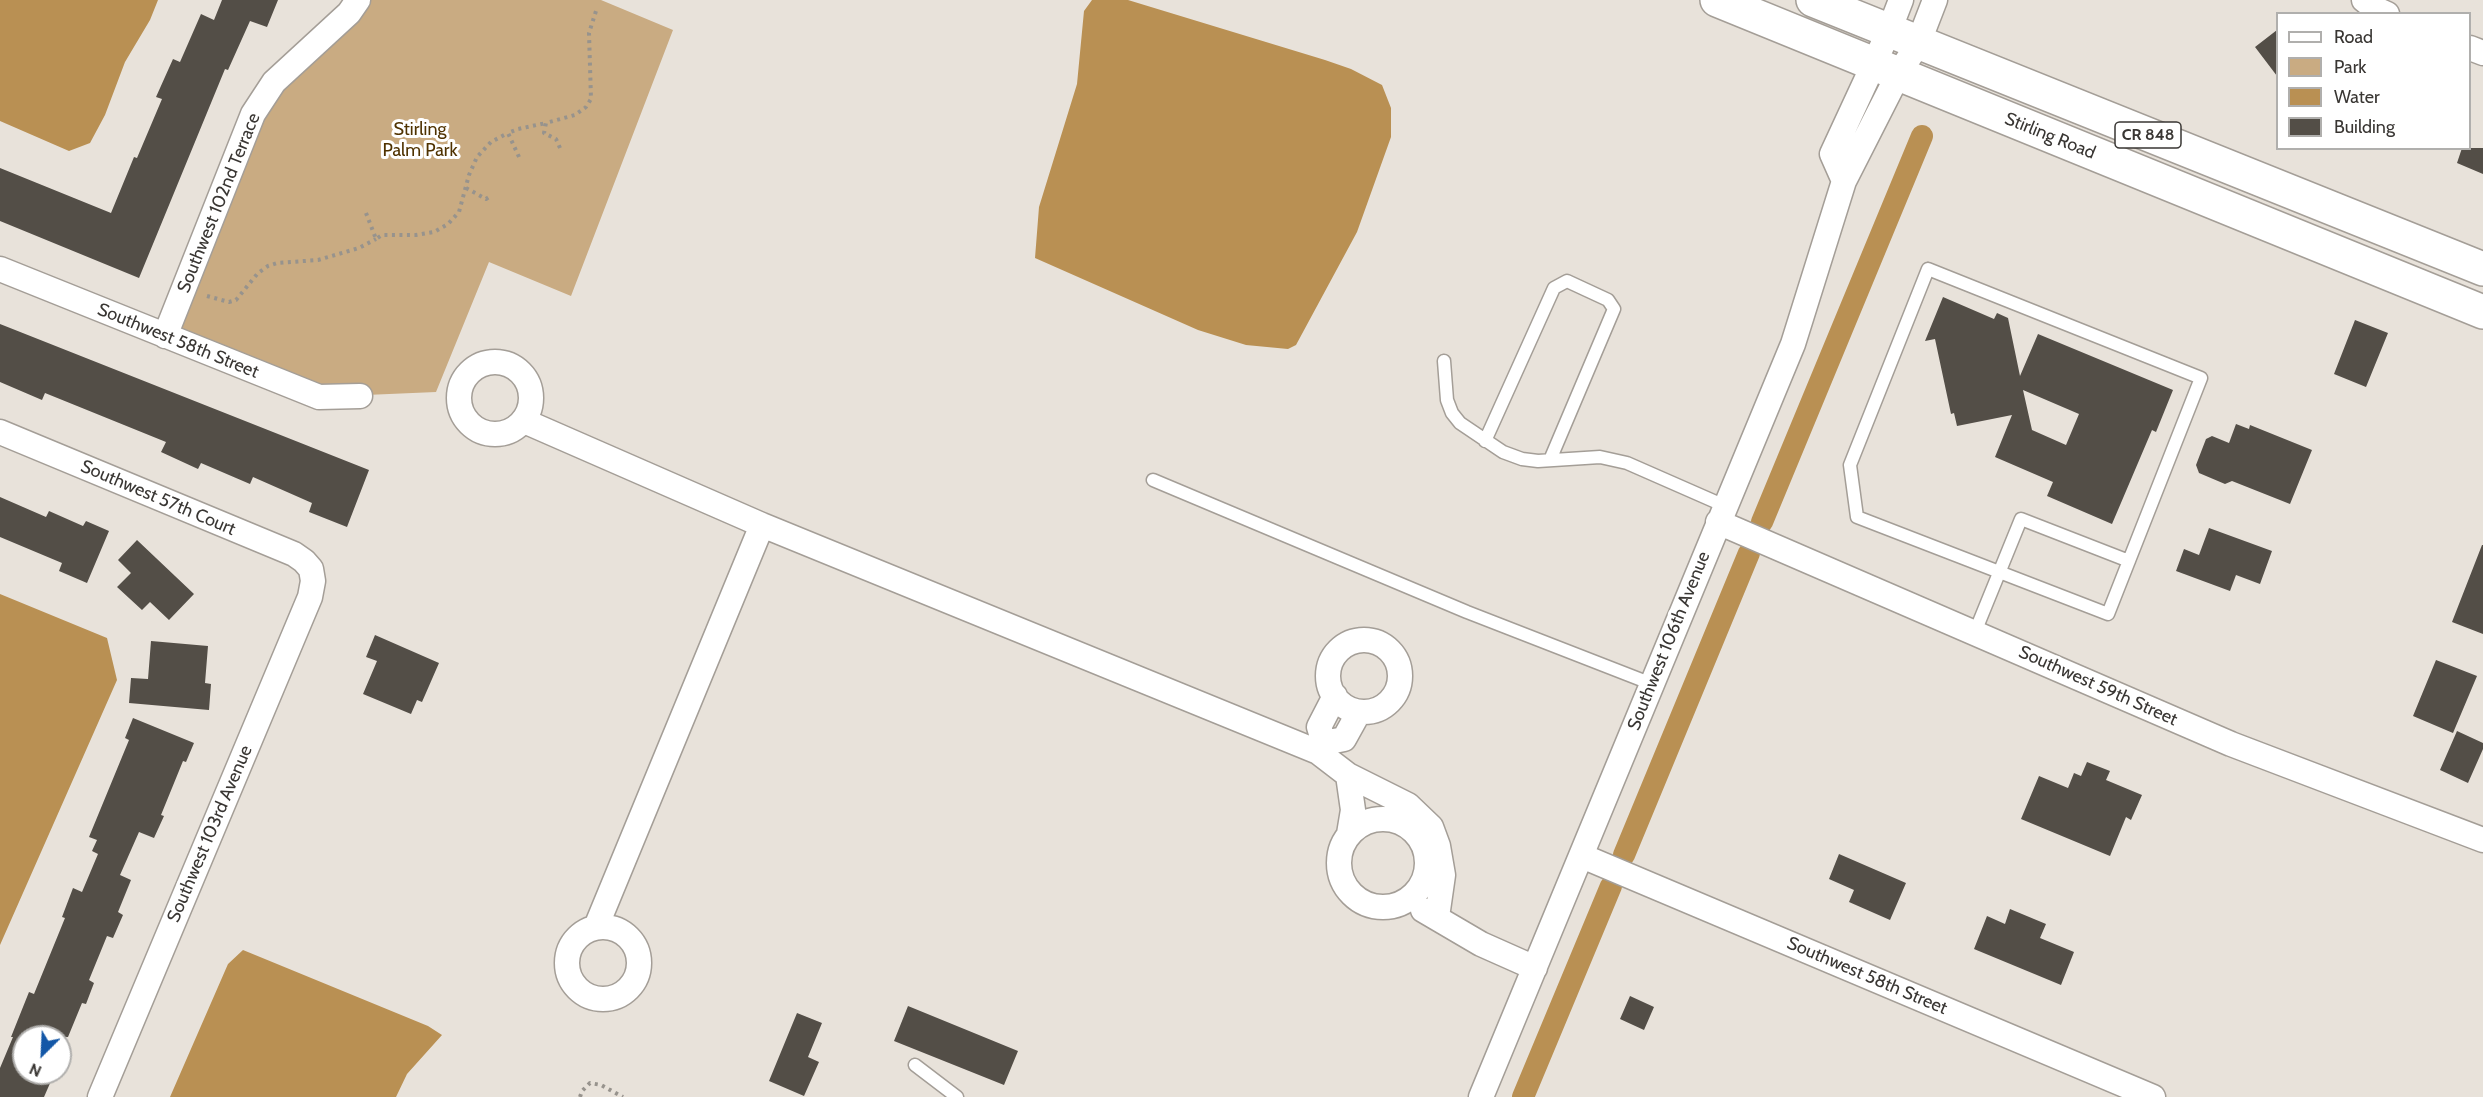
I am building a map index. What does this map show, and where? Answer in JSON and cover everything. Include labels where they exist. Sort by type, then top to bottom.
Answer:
[{"type":"main road","name":"Stirling Road","points":[[1717,0],[2483,312]]},
{"type":"main road","name":"Stirling Road","points":[[1813,0],[2483,269]]},
{"type":"street","name":"Southwest 102nd Terrace","points":[[165,336],[253,114],[274,82],[349,13],[358,0]]},
{"type":"street","points":[[1901,0],[1904,37]]},
{"type":"street","points":[[1904,37],[1935,0]]},
{"type":"street","points":[[2364,0],[2383,12]]},
{"type":"street","name":"Southwest 106th Avenue","points":[[1481,1097],[1793,344],[1844,181],[1832,154],[1904,37]]},
{"type":"street","name":"Southwest 58th Street","points":[[0,269],[319,397],[360,396]]},
{"type":"street","points":[[524,421],[762,525],[1321,748],[1348,775],[1369,801],[1374,819]]},
{"type":"street","name":"Southwest 57th Court","points":[[0,432],[294,554],[311,569]]},
{"type":"street","name":"Southwest 59th Street","points":[[1721,514],[1975,632],[2230,744],[2483,840]]},
{"type":"street","points":[[596,927],[762,525]]},
{"type":"street","name":"Southwest 103rd Avenue","points":[[100,1097],[310,597],[313,581],[311,569]]},
{"type":"street","points":[[1364,640],[1376,642],[1394,656],[1399,667],[1400,679],[1391,700],[1382,707],[1359,712],[1348,708],[1335,696],[1328,680],[1329,668],[1334,657],[1342,648],[1352,642],[1364,640]]},
{"type":"street","points":[[1321,748],[1319,727],[1335,696]]},
{"type":"street","points":[[1321,748],[1344,739],[1359,712]]},
{"type":"street","points":[[1348,775],[1353,810],[1350,834]]},
{"type":"street","points":[[1348,775],[1408,806],[1431,827],[1438,846],[1443,874],[1437,917]]},
{"type":"street","points":[[1374,819],[1389,819],[1403,823],[1415,832],[1424,844],[1428,858],[1427,873],[1421,886],[1412,897],[1399,904],[1385,907],[1370,905],[1357,899],[1347,888],[1341,875],[1339,861],[1342,846],[1350,834],[1361,824],[1374,819]]},
{"type":"street","name":"Southwest 58th Street","points":[[1581,856],[2153,1097]]},
{"type":"street","points":[[1421,886],[1437,917]]},
{"type":"street","points":[[1399,904],[1416,907],[1481,944],[1535,968]]},
{"type":"lane","points":[[1928,269],[2201,378],[2108,614],[2001,573],[1857,517],[1850,465],[1928,269]]},
{"type":"lane","points":[[1485,441],[1554,288],[1567,281],[1608,300],[1614,309],[1550,460]]},
{"type":"lane","points":[[1444,361],[1447,400],[1452,413],[1460,423],[1485,441],[1522,459],[1600,457],[1627,463],[1721,514]]},
{"type":"lane","points":[[1153,480],[1467,612],[1652,684]]},
{"type":"lane","points":[[1975,632],[2001,573],[2021,519],[2129,561]]},
{"type":"lane","points":[[915,1065],[957,1097]]},
{"type":"path","points":[[207,296],[229,302],[236,300],[258,273],[268,266],[277,263],[318,260],[359,248],[382,235],[416,235],[434,232],[448,224],[459,212],[469,175],[477,157],[491,142],[518,129],[575,115],[586,107],[591,99],[588,33],[596,11]]},
{"type":"path","points":[[546,123],[543,133],[556,139],[560,148]]},
{"type":"path","points":[[508,133],[519,157]]},
{"type":"path","points":[[466,188],[486,198],[489,197]]},
{"type":"path","points":[[366,213],[376,239]]},
{"type":"path","points":[[580,1097],[582,1091],[590,1083],[601,1085],[623,1097]]},
{"type":"green space","name":"Stirling Palm Park","points":[[358,0],[601,0],[673,30],[571,296],[489,262],[436,392],[319,397],[165,336],[262,99]]},
{"type":"water","points":[[0,0],[158,0],[150,20],[125,62],[105,115],[90,143],[69,151],[0,121]]},
{"type":"water","points":[[1092,0],[1128,0],[1325,60],[1351,69],[1382,85],[1391,108],[1391,137],[1357,232],[1296,345],[1288,349],[1246,345],[1198,330],[1035,258],[1039,207],[1077,84],[1084,11]]},
{"type":"water","points":[[0,594],[107,638],[117,680],[0,945]]},
{"type":"water","points":[[243,950],[428,1026],[442,1035],[407,1074],[396,1097],[170,1097],[228,964]]},
{"type":"building","points":[[222,0],[278,0],[267,27],[250,21],[228,70],[225,69],[139,278],[0,221],[0,168],[111,213],[134,157],[137,158],[162,99],[156,97],[173,59],[180,62],[201,14],[214,20]]},
{"type":"building","points":[[2276,31],[2276,75],[2255,47]]},
{"type":"building","points":[[2483,148],[2483,174],[2457,163],[2461,150]]},
{"type":"building","points":[[1943,297],[1994,319],[1997,313],[2008,318],[2020,376],[2038,334],[2173,390],[2156,432],[2152,430],[2112,524],[2047,496],[2053,482],[1995,457],[2012,415],[1957,426],[1954,413],[1951,414],[1935,339],[1925,341]],"holes":[[[2023,390],[2079,414],[2066,445],[2032,430]]]},
{"type":"building","points":[[2355,320],[2388,333],[2366,387],[2334,374]]},
{"type":"building","points":[[0,324],[369,470],[347,527],[309,512],[312,503],[253,477],[250,484],[201,463],[198,469],[161,452],[166,442],[45,393],[42,400],[0,382]]},
{"type":"building","points":[[2236,424],[2249,429],[2250,425],[2312,450],[2290,504],[2232,481],[2225,484],[2199,473],[2196,465],[2206,439],[2212,436],[2229,443]]},
{"type":"building","points":[[0,497],[46,517],[49,511],[83,526],[86,521],[109,531],[87,583],[59,571],[62,563],[0,537]]},
{"type":"building","points":[[2209,528],[2272,551],[2260,584],[2236,575],[2230,591],[2176,571],[2184,549],[2199,555]]},
{"type":"building","points":[[137,540],[194,594],[169,620],[150,602],[142,610],[117,587],[131,573],[118,560]]},
{"type":"building","points":[[2483,545],[2483,634],[2452,622]]},
{"type":"building","points":[[375,635],[439,663],[422,702],[417,700],[411,714],[363,694],[377,661],[366,657]]},
{"type":"building","points":[[151,641],[208,646],[205,683],[211,684],[209,710],[129,703],[131,678],[148,679]]},
{"type":"building","points":[[2436,660],[2477,676],[2453,733],[2413,716]]},
{"type":"building","points":[[133,718],[194,743],[186,762],[183,761],[154,838],[139,832],[120,875],[131,880],[118,912],[123,915],[113,938],[107,936],[89,980],[94,983],[86,1004],[82,1003],[72,1027],[72,1025],[16,1025],[29,992],[34,994],[65,918],[62,917],[73,888],[82,892],[98,854],[92,851],[97,840],[89,837],[129,740],[125,738]]},
{"type":"building","points":[[2457,731],[2483,743],[2483,749],[2468,783],[2440,770]]},
{"type":"building","points":[[2087,762],[2110,771],[2106,780],[2142,795],[2131,820],[2126,817],[2110,856],[2021,819],[2039,776],[2068,788],[2074,773],[2081,776]]},
{"type":"building","points":[[1839,854],[1906,883],[1890,920],[1849,902],[1854,890],[1829,879]]},
{"type":"building","points":[[2010,909],[2046,924],[2040,938],[2074,952],[2061,985],[1974,949],[1987,916],[2005,924]]},
{"type":"building","points":[[1630,996],[1654,1007],[1644,1030],[1620,1019]]},
{"type":"building","points":[[908,1006],[1018,1051],[1004,1085],[894,1041]]},
{"type":"building","points":[[797,1013],[822,1023],[808,1057],[819,1062],[804,1096],[769,1081]]},
{"type":"building","points":[[12,1039],[12,1085],[49,1085],[44,1097],[0,1097],[0,1068]]},
{"type":"waterway","points":[[1762,522],[1922,136]]},
{"type":"waterway","points":[[1624,855],[1749,553]]},
{"type":"waterway","points":[[1523,1097],[1611,886]]}]
